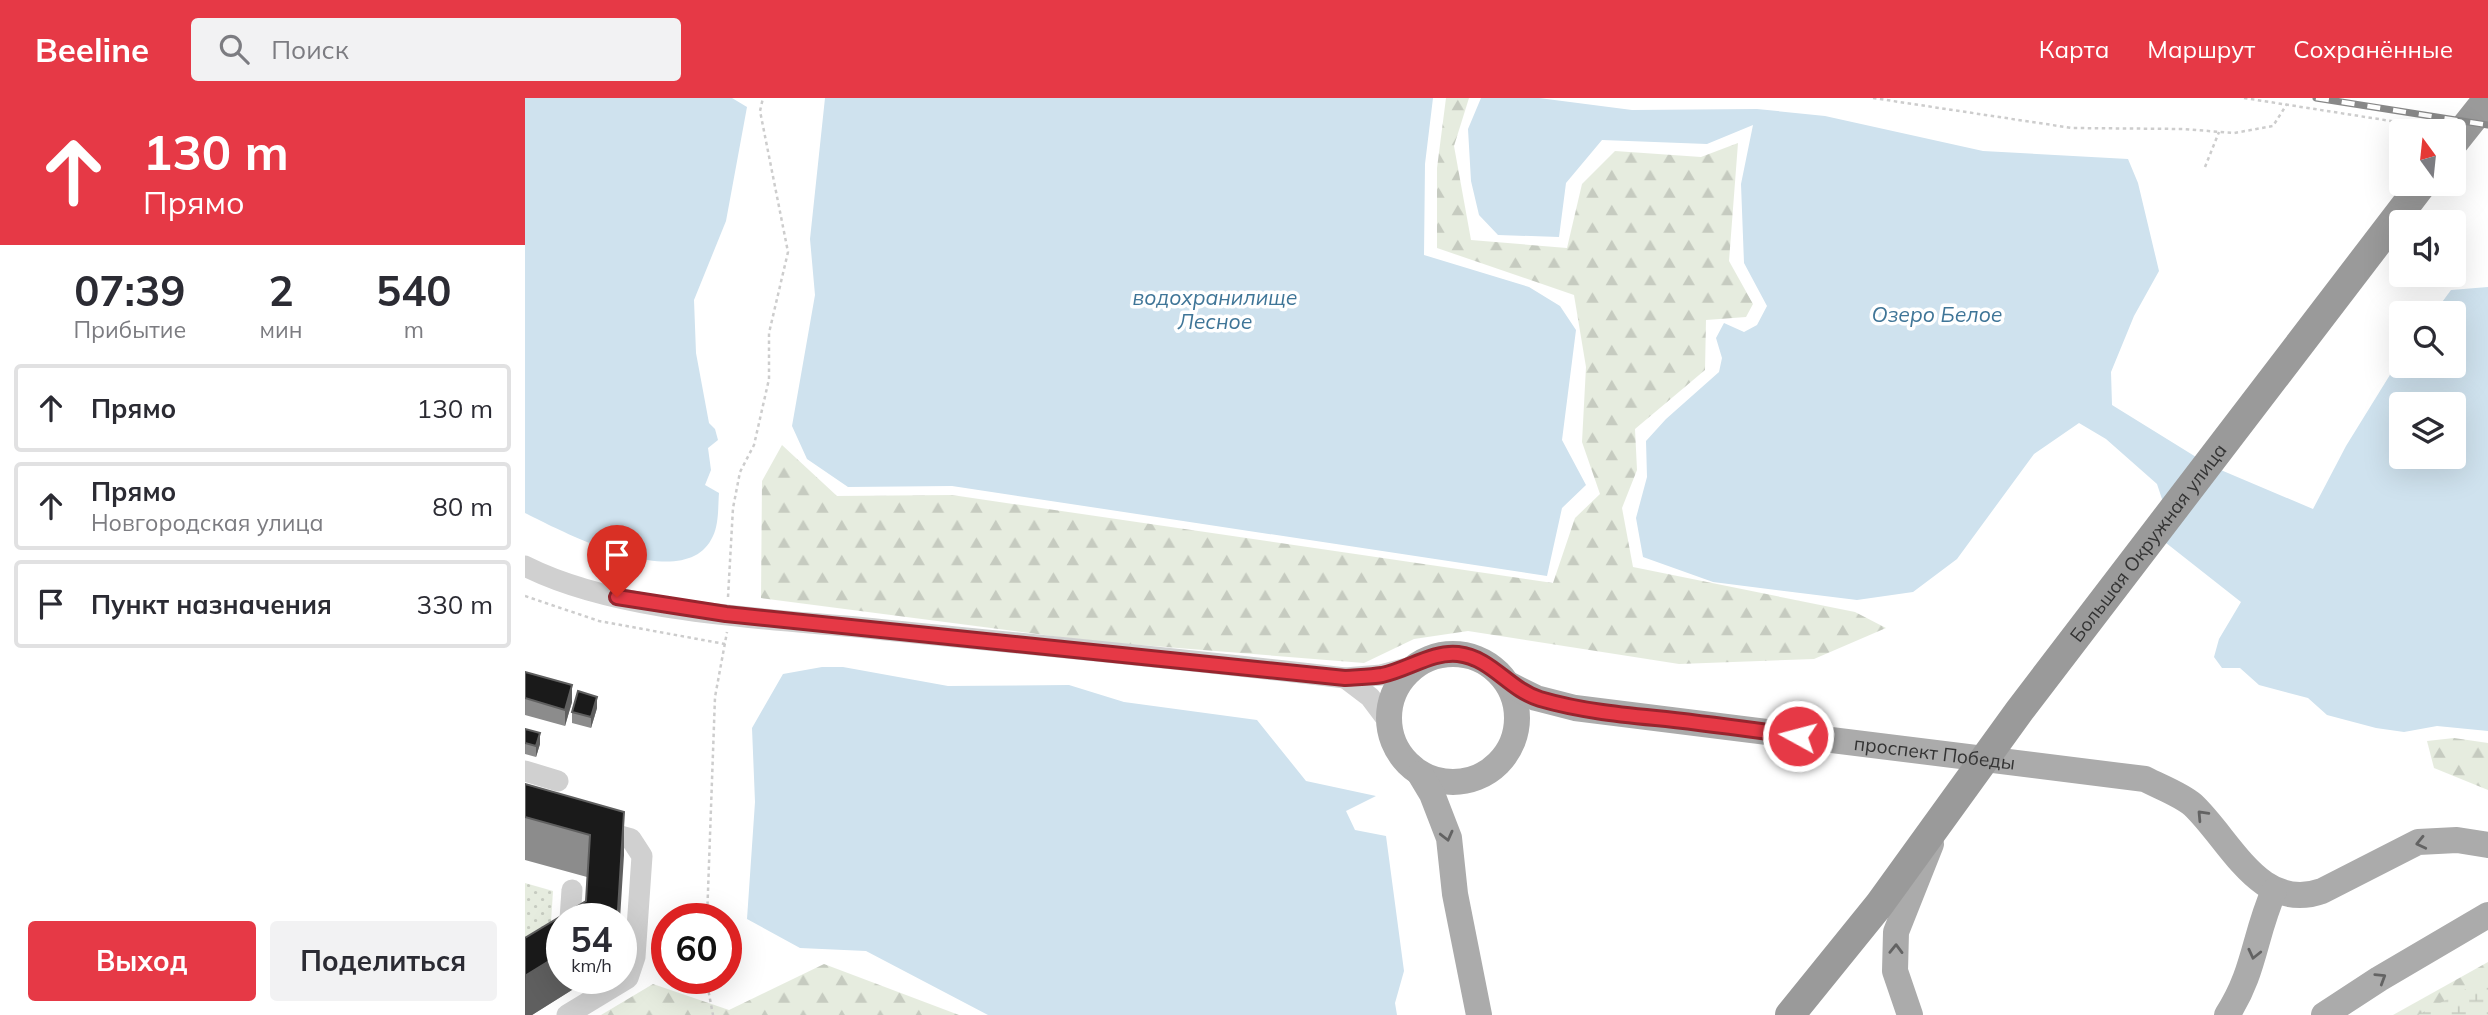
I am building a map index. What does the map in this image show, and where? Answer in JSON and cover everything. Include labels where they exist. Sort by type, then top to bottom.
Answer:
[{"type":"highway","points":[[2466,122],[2488,99]]},
{"type":"highway","name":"Большая Окружная улица","points":[[1790,1015],[1878,905],[2020,710],[2137,561],[2413,196]]},
{"type":"main road","points":[[1420,774],[1440,781],[1462,782],[1481,776],[1499,763],[1512,746],[1517,725],[1516,704],[1508,684],[1494,668],[1466,656],[1434,656],[1415,666],[1400,681],[1391,700],[1388,721],[1393,742],[1404,760],[1420,774],[1432,794],[1449,838],[1455,894],[1479,1015]]},
{"type":"main road","name":"проспект Победы","points":[[1508,684],[1537,698],[1611,714],[2145,779],[2190,802],[2247,866],[2274,891]]},
{"type":"main road","points":[[1910,1015],[1895,971],[1896,932],[1941,820]]},
{"type":"main road","points":[[2227,1015],[2244,987],[2256,954],[2259,926],[2274,891],[2306,897],[2418,842],[2457,840],[2488,845]]},
{"type":"main road","points":[[2324,1015],[2379,979],[2488,915]]},
{"type":"street","points":[[525,566],[543,575],[617,597],[726,614],[1345,678],[1381,675],[1415,666]]},
{"type":"street","points":[[1345,678],[1370,697],[1388,721]]},
{"type":"street","points":[[525,771],[558,780]]},
{"type":"street","points":[[567,1015],[628,978],[635,957],[642,856],[631,839],[578,824]]},
{"type":"street","points":[[571,903],[572,890]]},
{"type":"path","points":[[708,903],[715,698],[726,644],[733,508],[740,472],[754,445],[769,379],[769,333],[788,252],[760,111],[763,98]]},
{"type":"path","points":[[1873,98],[2072,128],[2234,133],[2273,126],[2287,104]]},
{"type":"path","points":[[2244,98],[2389,125]]},
{"type":"path","points":[[2205,167],[2219,132]]},
{"type":"path","points":[[525,596],[599,621],[726,644]]},
{"type":"path","points":[[709,994],[713,1015]]},
{"type":"green space","points":[[1446,98],[1469,98],[1454,146],[1471,240],[1567,248],[1582,184],[1615,151],[1701,157],[1738,143],[1729,261],[1753,304],[1746,317],[1706,320],[1705,370],[1635,429],[1637,470],[1622,508],[1633,567],[1855,612],[1886,628],[1814,659],[1679,664],[1468,631],[1414,639],[1364,663],[1090,641],[761,598],[762,481],[782,445],[837,496],[952,495],[1553,583],[1575,518],[1600,494],[1582,442],[1586,367],[1574,295],[1437,248],[1437,168]]},
{"type":"green space","points":[[2454,738],[2488,743],[2488,790],[2434,768],[2427,741]]},
{"type":"green space","points":[[525,883],[553,891],[552,903],[546,903],[546,925],[525,938]]},
{"type":"green space","points":[[2488,962],[2488,1015],[2393,1015]]},
{"type":"green space","points":[[824,964],[959,1015],[601,1015],[651,985],[651,994],[682,994],[729,1010]]},
{"type":"green space","points":[[2488,977],[2488,1015],[2418,1015]]},
{"type":"water","points":[[525,98],[732,98],[747,107],[726,221],[694,300],[696,353],[709,423],[715,429],[718,440],[708,448],[711,470],[705,485],[719,493],[717,520],[713,536],[699,553],[678,561],[652,561],[623,555],[594,545],[525,513]]},
{"type":"water","name":"водохранилище Лесное","points":[[825,98],[1433,98],[1425,164],[1424,255],[1529,287],[1560,306],[1576,330],[1562,440],[1586,485],[1562,508],[1547,576],[952,486],[848,487],[807,459],[792,426],[815,295],[810,239]]},
{"type":"water","name":"Озеро Белое","points":[[1481,98],[1539,98],[1632,110],[1757,109],[1825,116],[1983,151],[2128,159],[2138,183],[2159,271],[2134,316],[2111,372],[2112,405],[2209,465],[2313,509],[2346,446],[2389,376],[2466,378],[2466,301],[2443,301],[2451,290],[2488,287],[2488,731],[2437,726],[2404,732],[2376,728],[2327,715],[2308,698],[2259,685],[2240,668],[2222,668],[2214,657],[2219,639],[2241,602],[2161,539],[2170,523],[2157,484],[2106,439],[2079,423],[2034,454],[1957,559],[1913,592],[1857,600],[1713,582],[1643,557],[1636,518],[1647,477],[1646,441],[1666,419],[1719,372],[1722,358],[1716,338],[1724,323],[1744,332],[1757,325],[1767,306],[1744,263],[1741,184],[1753,125],[1707,144],[1602,140],[1566,183],[1559,237],[1498,235],[1479,215],[1471,181],[1468,129]]},
{"type":"water","points":[[822,667],[843,667],[948,686],[1069,685],[1124,702],[1257,720],[1306,781],[1376,796],[1346,811],[1355,830],[1386,836],[1404,971],[1395,1003],[1397,1015],[988,1015],[866,951],[800,948],[747,919],[755,802],[752,728],[783,674]]},
{"type":"building","points":[[525,672],[572,685],[565,710],[525,698]]},
{"type":"building","points":[[578,691],[597,697],[591,717],[572,712]]},
{"type":"building","points":[[525,729],[540,733],[536,746],[525,743]]},
{"type":"building","points":[[525,784],[624,812],[618,903],[583,903],[586,901],[590,835],[525,817]]},
{"type":"building","points":[[546,925],[546,963],[525,976],[525,938]]},
{"type":"railway","points":[[2316,98],[2488,125]]},
{"type":"route","points":[[617,597],[726,614],[1345,678],[1381,675],[1415,666],[1434,656],[1455,653],[1476,658],[1494,668],[1508,684],[1537,698],[1575,708],[1798,736]]}]
